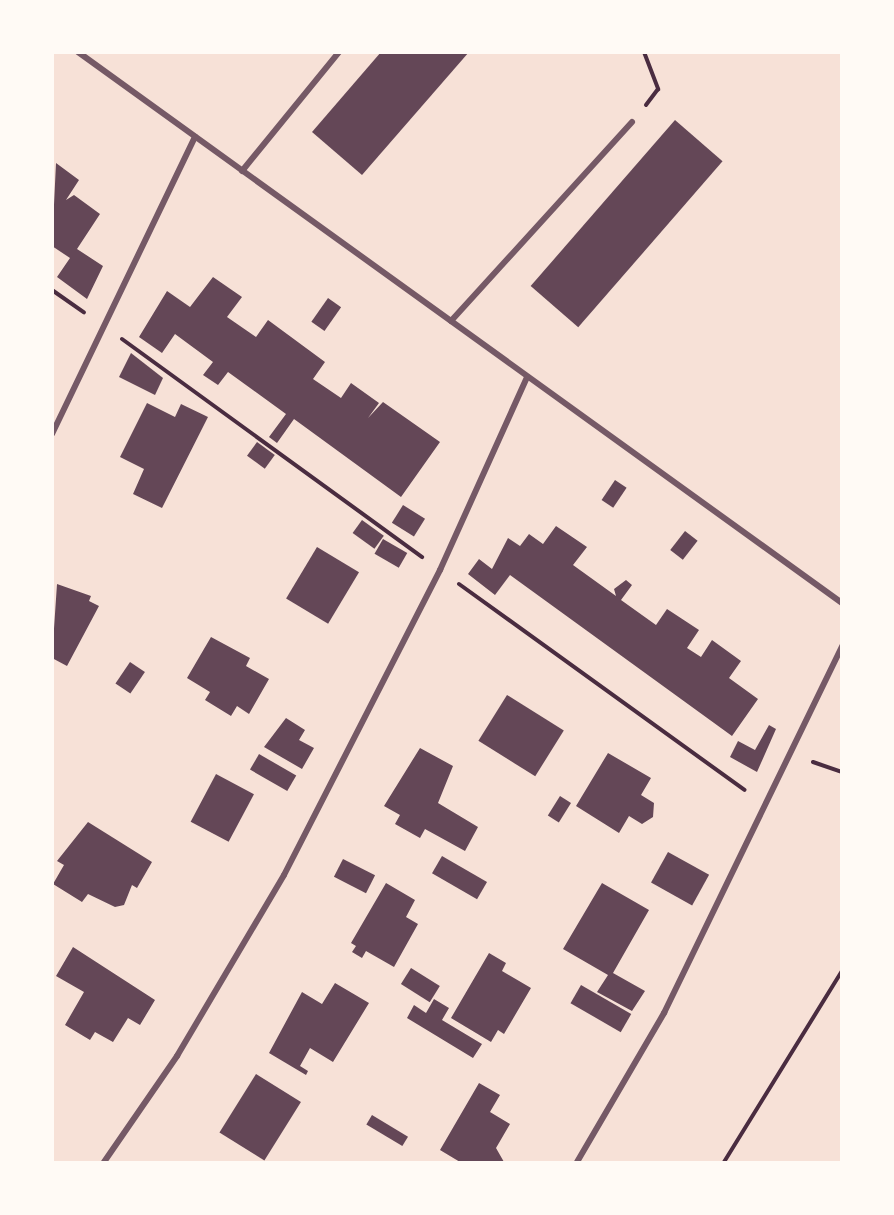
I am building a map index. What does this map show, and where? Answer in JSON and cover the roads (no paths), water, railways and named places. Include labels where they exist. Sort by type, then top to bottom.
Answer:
[{"type":"street","points":[[78,52],[842,603]]},
{"type":"street","points":[[242,171],[339,52]]},
{"type":"street","points":[[451,321],[632,122]]},
{"type":"street","points":[[52,434],[107,329],[195,137]]},
{"type":"street","points":[[104,1162],[177,1056],[284,874],[440,570],[527,376]]},
{"type":"street","points":[[577,1162],[664,1013],[842,646]]}]
